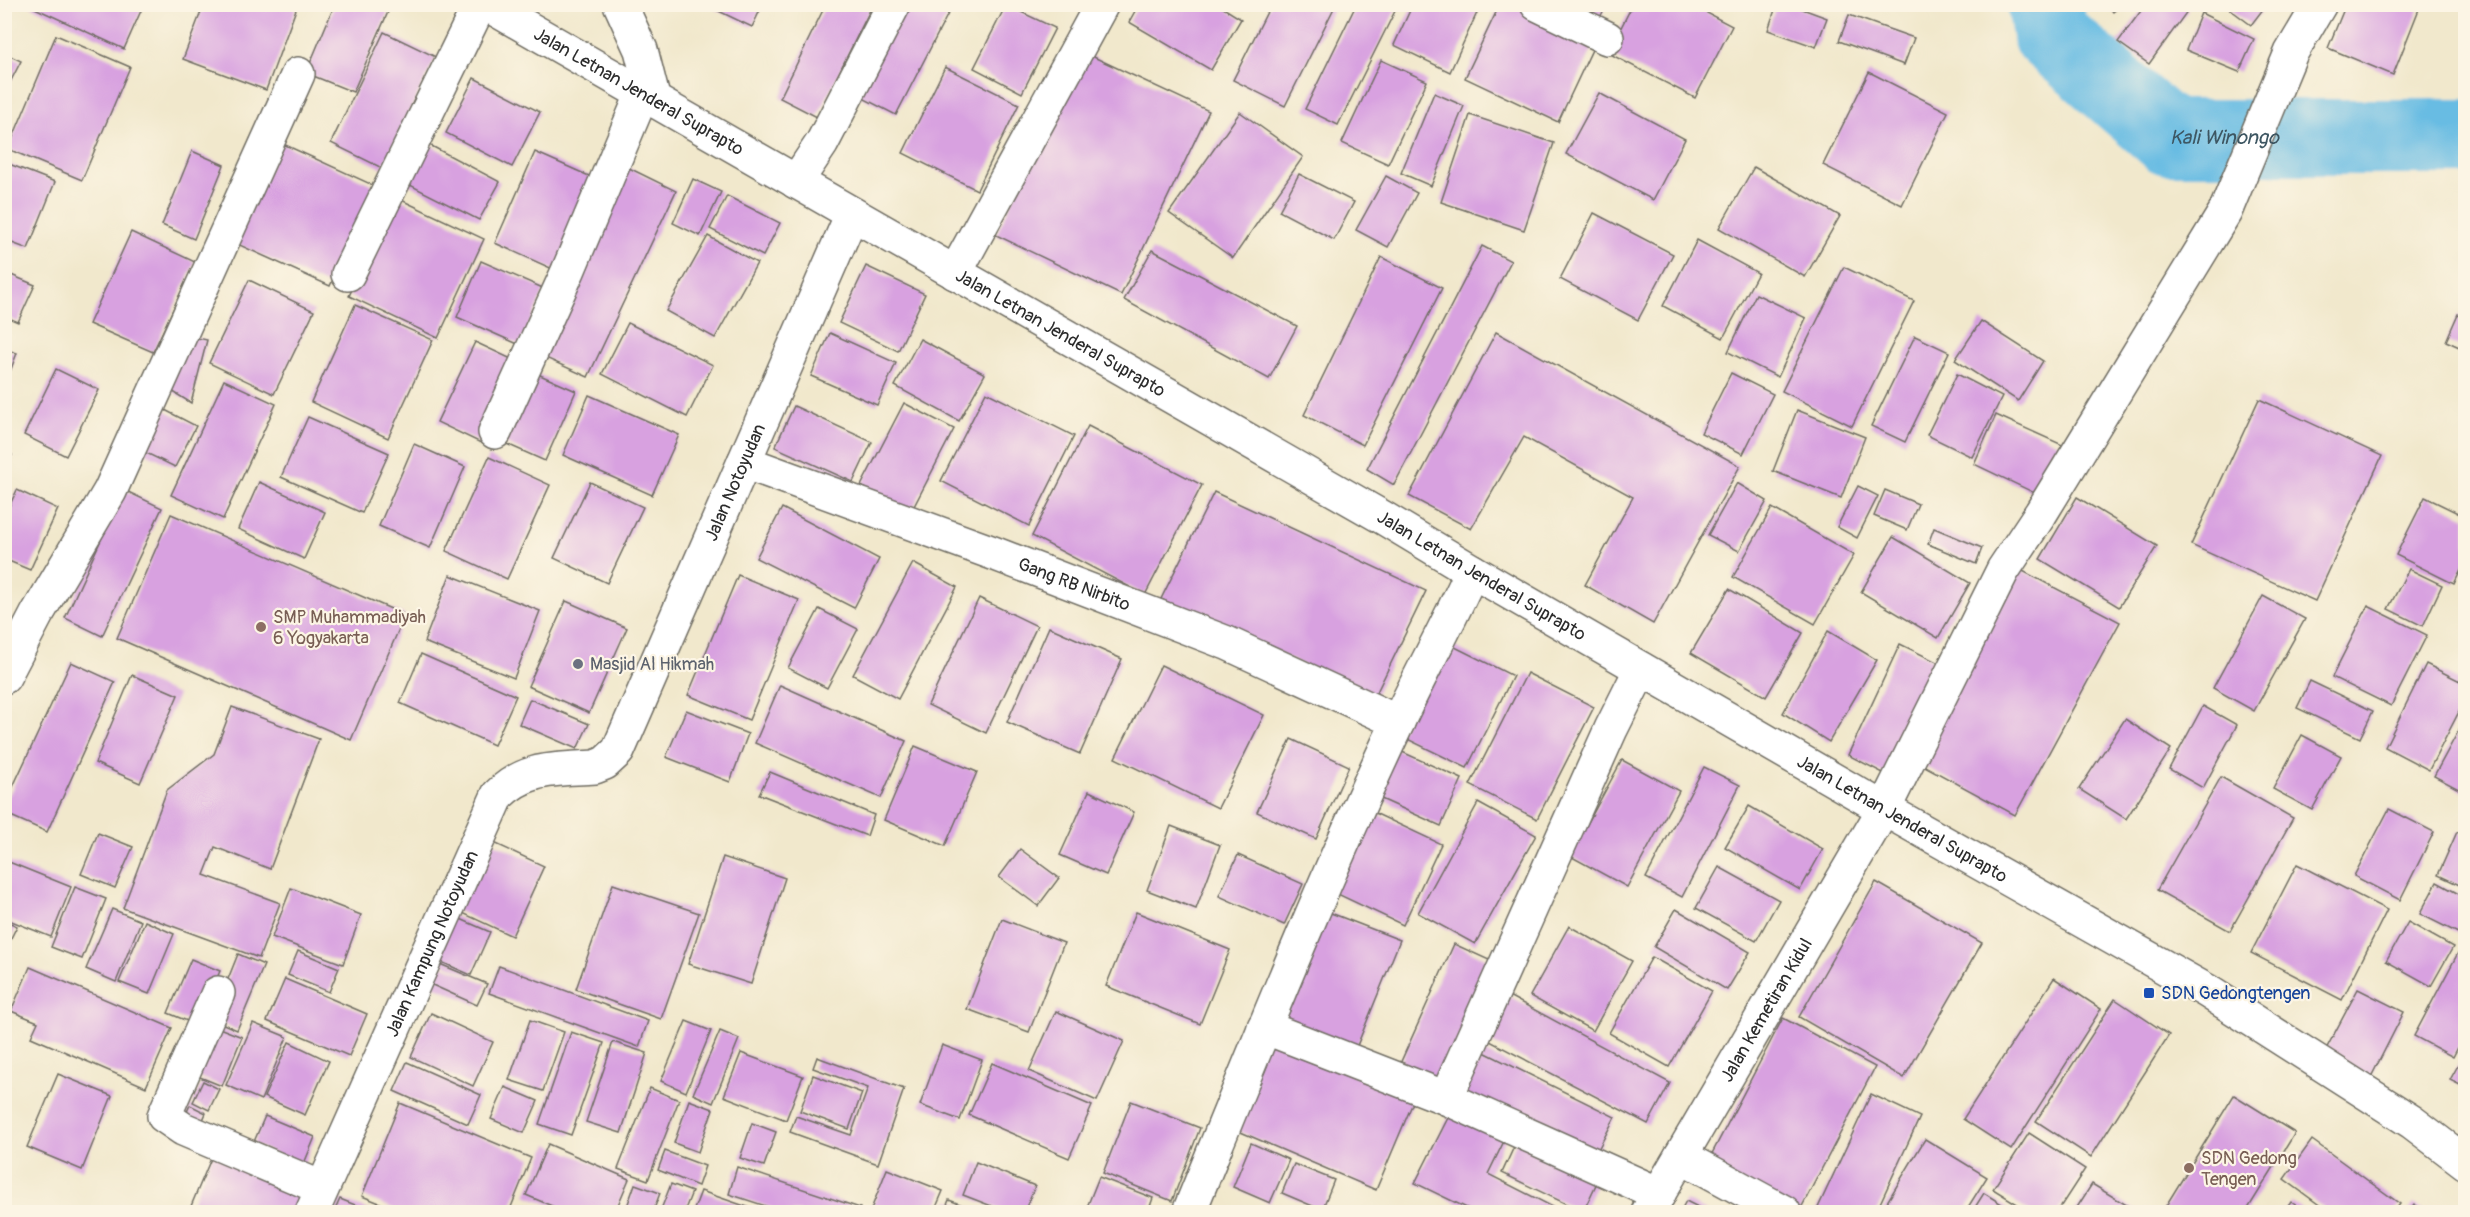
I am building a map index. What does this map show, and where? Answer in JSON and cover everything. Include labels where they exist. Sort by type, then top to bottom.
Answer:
[{"type":"street","points":[[348,274],[480,4]]},
{"type":"street","name":"Jalan Letnan Jenderal Suprapto","points":[[486,4],[1382,517],[1884,809],[2207,991],[2412,1122],[2466,1163]]},
{"type":"street","points":[[495,432],[648,98],[641,50],[620,4]]},
{"type":"street","points":[[795,182],[822,143],[894,4]]},
{"type":"street","points":[[955,273],[1102,4]]},
{"type":"street","points":[[1537,4],[1606,38]]},
{"type":"street","name":"Jalan Kemetiran Kidul","points":[[1654,1203],[1884,809],[2003,570],[2041,513],[2225,212],[2291,53],[2320,4]]},
{"type":"street","points":[[4,677],[37,614],[110,490],[298,74]]},
{"type":"street","name":"Jalan Notoyudan","points":[[618,751],[852,214]]},
{"type":"street","name":"Gang RB Nirbito","points":[[744,462],[993,553],[1227,643],[1398,722]]},
{"type":"street","points":[[1189,1212],[1264,1028],[1398,722],[1452,616],[1472,571]]},
{"type":"street","points":[[1446,1098],[1606,740],[1641,669]]},
{"type":"street","name":"Jalan Kampung Notoyudan","points":[[317,1200],[498,795],[506,787],[530,773],[595,767],[605,763],[618,751]]},
{"type":"street","points":[[219,993],[164,1116],[183,1129],[317,1200]]},
{"type":"street","points":[[1264,1028],[1446,1098],[1654,1203]]},
{"type":"street","points":[[1681,1156],[1784,1212]]},
{"type":"building","points":[[26,4],[144,4],[124,49]]},
{"type":"building","points":[[204,4],[298,4],[266,90],[183,59]]},
{"type":"building","points":[[335,4],[371,4],[388,12],[353,92],[306,73]]},
{"type":"building","points":[[704,4],[763,4],[752,27]]},
{"type":"building","points":[[826,4],[873,4],[817,117],[780,98]]},
{"type":"building","points":[[899,4],[953,4],[896,115],[853,93]]},
{"type":"building","points":[[1139,4],[1217,4],[1241,19],[1211,70],[1129,22]]},
{"type":"building","points":[[1271,4],[1336,4],[1285,106],[1233,80]]},
{"type":"building","points":[[1413,4],[1481,4],[1450,72],[1394,45]]},
{"type":"building","points":[[1500,4],[1525,4],[1597,39],[1558,122],[1465,78]]},
{"type":"building","points":[[1553,4],[1607,4],[1595,27]]},
{"type":"building","points":[[1633,4],[1690,4],[1732,26],[1695,98],[1608,53]]},
{"type":"building","points":[[1777,4],[1789,4],[1827,18],[1816,47],[1768,30]]},
{"type":"building","points":[[2107,4],[2123,4],[2113,12]]},
{"type":"building","points":[[2146,4],[2180,4],[2188,10],[2149,64],[2118,42]]},
{"type":"building","points":[[2223,4],[2267,4],[2251,25]]},
{"type":"building","points":[[2346,4],[2421,4],[2393,75],[2328,48]]},
{"type":"building","points":[[1006,5],[1055,28],[1022,93],[974,68]]},
{"type":"building","points":[[1356,5],[1398,5],[1338,125],[1305,109]]},
{"type":"building","points":[[2201,13],[2254,39],[2239,72],[2186,50]]},
{"type":"building","points":[[1849,15],[1914,38],[1904,65],[1839,41]]},
{"type":"building","points":[[384,32],[436,57],[382,168],[331,143]]},
{"type":"building","points":[[56,35],[130,67],[82,180],[8,149]]},
{"type":"building","points":[[1083,52],[1209,111],[1121,295],[996,235]]},
{"type":"building","points":[[4,53],[21,61],[4,94]]},
{"type":"building","points":[[1381,60],[1427,81],[1388,164],[1342,143]]},
{"type":"building","points":[[945,67],[1019,104],[977,190],[903,153]]},
{"type":"building","points":[[1869,72],[1948,112],[1902,205],[1823,165]]},
{"type":"building","points":[[474,78],[540,112],[512,167],[446,133]]},
{"type":"building","points":[[1434,93],[1464,106],[1431,186],[1401,173]]},
{"type":"building","points":[[1599,93],[1685,139],[1653,200],[1566,154]]},
{"type":"building","points":[[1240,112],[1303,157],[1233,258],[1169,213]]},
{"type":"building","points":[[1470,115],[1554,143],[1524,230],[1441,202]]},
{"type":"building","points":[[422,141],[500,182],[479,220],[402,181]]},
{"type":"building","points":[[281,143],[375,186],[330,286],[235,243]]},
{"type":"building","points":[[192,151],[224,165],[194,239],[162,225]]},
{"type":"building","points":[[535,152],[598,180],[557,271],[495,243]]},
{"type":"building","points":[[4,162],[55,182],[28,249],[4,240]]},
{"type":"building","points":[[627,167],[676,191],[588,377],[539,355]]},
{"type":"building","points":[[1754,167],[1840,216],[1805,277],[1719,228]]},
{"type":"building","points":[[1299,174],[1354,202],[1334,240],[1279,211]]},
{"type":"building","points":[[1386,176],[1417,193],[1388,247],[1356,230]]},
{"type":"building","points":[[693,179],[721,192],[700,236],[673,223]]},
{"type":"building","points":[[727,196],[780,223],[763,256],[710,229]]},
{"type":"building","points":[[395,197],[484,239],[438,338],[349,296]]},
{"type":"building","points":[[1594,213],[1673,254],[1638,320],[1560,279]]},
{"type":"building","points":[[131,232],[195,262],[153,352],[89,324]]},
{"type":"building","points":[[708,236],[757,263],[715,338],[666,311]]},
{"type":"building","points":[[1697,240],[1758,273],[1723,338],[1663,306]]},
{"type":"building","points":[[1482,246],[1511,261],[1394,485],[1367,469]]},
{"type":"building","points":[[1152,250],[1297,326],[1269,379],[1124,300]]},
{"type":"building","points":[[1381,257],[1442,288],[1363,445],[1304,415]]},
{"type":"building","points":[[481,261],[545,289],[520,345],[457,317]]},
{"type":"building","points":[[866,266],[925,294],[898,351],[839,323]]},
{"type":"building","points":[[1844,267],[1914,301],[1852,426],[1782,391]]},
{"type":"building","points":[[4,272],[35,285],[18,322],[4,316]]},
{"type":"building","points":[[249,280],[314,311],[274,394],[209,363]]},
{"type":"building","points":[[1756,294],[1806,318],[1778,377],[1728,352]]},
{"type":"building","points":[[355,305],[433,340],[388,438],[311,402]]},
{"type":"building","points":[[2458,314],[2466,317],[2466,350],[2446,341]]},
{"type":"building","points":[[1981,321],[2043,361],[2018,401],[1955,360]]},
{"type":"building","points":[[628,323],[713,365],[687,417],[602,374]]},
{"type":"building","points":[[1496,332],[1740,466],[1653,624],[1585,585],[1633,497],[1524,437],[1471,529],[1409,496]]},
{"type":"building","points":[[830,333],[896,363],[877,405],[811,376]]},
{"type":"building","points":[[1915,336],[1949,352],[1905,442],[1871,426]]},
{"type":"building","points":[[193,337],[207,340],[191,403],[162,385]]},
{"type":"building","points":[[920,339],[985,374],[959,421],[895,386]]},
{"type":"building","points":[[475,342],[520,363],[483,444],[437,422]]},
{"type":"building","points":[[4,349],[17,353],[5,385],[4,385]]},
{"type":"building","points":[[56,369],[99,390],[66,456],[24,435]]},
{"type":"building","points":[[531,371],[576,391],[545,461],[500,441]]},
{"type":"building","points":[[1731,373],[1773,394],[1743,454],[1701,433]]},
{"type":"building","points":[[1957,374],[2002,397],[1972,457],[1927,435]]},
{"type":"building","points":[[224,380],[276,404],[223,519],[171,495]]},
{"type":"building","points":[[986,392],[1074,436],[1029,526],[941,481]]},
{"type":"building","points":[[589,395],[679,435],[652,495],[563,455]]},
{"type":"building","points":[[2259,399],[2382,456],[2315,601],[2191,545]]},
{"type":"building","points":[[904,403],[954,429],[911,512],[861,486]]},
{"type":"building","points":[[794,406],[872,442],[853,482],[775,447]]},
{"type":"building","points":[[163,409],[196,426],[175,467],[142,451]]},
{"type":"building","points":[[1797,410],[1865,437],[1841,498],[1773,471]]},
{"type":"building","points":[[1996,415],[2067,447],[2043,497],[1974,464]]},
{"type":"building","points":[[308,417],[389,453],[362,513],[281,477]]},
{"type":"building","points":[[1088,426],[1202,485],[1145,595],[1032,536]]},
{"type":"building","points":[[414,444],[465,467],[430,548],[379,526]]},
{"type":"building","points":[[4,451],[12,455],[4,471]]},
{"type":"building","points":[[489,457],[550,485],[507,579],[446,551]]},
{"type":"building","points":[[259,482],[325,512],[304,559],[238,529]]},
{"type":"building","points":[[590,482],[643,507],[607,583],[554,558]]},
{"type":"building","points":[[1737,483],[1767,501],[1739,551],[1708,535]]},
{"type":"building","points":[[1858,486],[1878,496],[1857,538],[1837,527]]},
{"type":"building","points":[[17,490],[58,509],[30,570],[4,559],[4,517]]},
{"type":"building","points":[[124,490],[162,508],[102,636],[65,618]]},
{"type":"building","points":[[1885,490],[1918,504],[1907,530],[1874,516]]},
{"type":"building","points":[[1214,492],[1426,591],[1374,698],[1161,599]]},
{"type":"building","points":[[2077,497],[2157,546],[2119,607],[2040,559]]},
{"type":"building","points":[[2425,497],[2466,517],[2466,560],[2454,584],[2396,555]]},
{"type":"building","points":[[782,508],[879,559],[854,608],[756,558]]},
{"type":"building","points":[[1772,508],[1854,555],[1815,624],[1733,577]]},
{"type":"building","name":"SMP Muhammadiyah 6 Yogyakarta","points":[[171,514],[405,615],[351,740],[117,638]]},
{"type":"building","points":[[1934,528],[1982,548],[1976,564],[1928,544]]},
{"type":"building","points":[[1893,537],[1970,583],[1938,638],[1861,592]]},
{"type":"building","points":[[913,563],[957,587],[898,699],[853,675]]},
{"type":"building","points":[[2019,569],[2120,622],[2015,815],[1919,763]]},
{"type":"building","points":[[2409,569],[2442,585],[2423,626],[2388,609]]},
{"type":"building","points":[[450,575],[540,611],[514,678],[424,642]]},
{"type":"building","points":[[738,575],[799,600],[749,720],[688,695]]},
{"type":"building","points":[[1729,589],[1803,633],[1766,697],[1691,653]]},
{"type":"building","points":[[2263,596],[2305,619],[2254,711],[2213,688]]},
{"type":"building","points":[[979,598],[1037,626],[986,733],[928,705]]},
{"type":"building","points":[[566,601],[627,628],[589,713],[528,686]]},
{"type":"building","points":[[2368,606],[2427,635],[2391,706],[2332,677]]},
{"type":"building","points":[[819,609],[858,629],[827,688],[788,668]]},
{"type":"building","points":[[1049,627],[1122,659],[1080,754],[1007,722]]},
{"type":"building","points":[[1828,631],[1877,660],[1829,742],[1783,713]]},
{"type":"building","points":[[1445,642],[1513,676],[1467,768],[1399,735]]},
{"type":"building","points":[[1900,644],[1941,664],[1887,775],[1848,755]]},
{"type":"building","points":[[421,654],[516,696],[494,745],[400,703]]},
{"type":"building","points":[[71,662],[115,682],[47,832],[4,813],[4,806]]},
{"type":"building","points":[[2426,664],[2466,684],[2466,698],[2429,770],[2385,747]]},
{"type":"building","points":[[1161,665],[1264,715],[1218,808],[1115,758]]},
{"type":"building","points":[[1527,673],[1594,707],[1537,819],[1470,785]]},
{"type":"building","points":[[132,675],[178,695],[140,783],[95,763]]},
{"type":"building","points":[[2310,681],[2373,711],[2360,738],[2297,708]]},
{"type":"building","points":[[780,685],[906,741],[881,798],[755,743]]},
{"type":"building","points":[[530,699],[589,724],[577,749],[519,724]]},
{"type":"building","points":[[2203,706],[2237,725],[2203,788],[2169,769]]},
{"type":"building","points":[[232,707],[319,739],[270,869],[215,847],[204,875],[280,903],[259,958],[123,908],[167,790],[214,754]]},
{"type":"building","points":[[686,710],[748,734],[730,782],[666,757]]},
{"type":"building","points":[[2466,717],[2466,793],[2434,776]]},
{"type":"building","points":[[2125,719],[2171,749],[2126,819],[2079,789]]},
{"type":"building","points":[[2302,735],[2341,756],[2312,810],[2273,789]]},
{"type":"building","points":[[1291,739],[1349,766],[1316,839],[1257,812]]},
{"type":"building","points":[[915,746],[977,772],[945,846],[884,820]]},
{"type":"building","points":[[1389,746],[1462,779],[1441,826],[1368,793]]},
{"type":"building","points":[[1622,760],[1679,791],[1627,887],[1570,856]]},
{"type":"building","points":[[1704,767],[1740,785],[1682,897],[1646,878]]},
{"type":"building","points":[[770,772],[874,815],[867,836],[759,794]]},
{"type":"building","points":[[2221,777],[2293,818],[2230,931],[2157,890]]},
{"type":"building","points":[[1089,791],[1134,812],[1106,875],[1060,855]]},
{"type":"building","points":[[1478,803],[1536,835],[1475,944],[1418,913]]},
{"type":"building","points":[[1749,806],[1823,849],[1800,890],[1725,847]]},
{"type":"building","points":[[1364,808],[1441,844],[1403,925],[1327,889]]},
{"type":"building","points":[[2389,809],[2434,832],[2400,900],[2354,876]]},
{"type":"building","points":[[1171,826],[1220,845],[1196,909],[1147,890]]},
{"type":"building","points":[[2457,832],[2466,836],[2466,888],[2438,875]]},
{"type":"building","points":[[98,833],[133,847],[115,888],[81,874]]},
{"type":"building","points":[[492,842],[544,866],[512,936],[454,909]]},
{"type":"building","points":[[1020,849],[1059,878],[1038,906],[999,877]]},
{"type":"building","points":[[1238,855],[1303,884],[1284,925],[1219,896]]},
{"type":"building","points":[[723,857],[785,878],[751,984],[688,964]]},
{"type":"building","points":[[4,860],[71,887],[51,937],[4,918]]},
{"type":"building","points":[[2297,864],[2387,910],[2342,1000],[2251,953]]},
{"type":"building","points":[[1719,867],[1779,900],[1756,941],[1696,908]]},
{"type":"building","points":[[1876,882],[1982,943],[1904,1078],[1799,1017]]},
{"type":"building","points":[[2437,882],[2466,898],[2464,936],[2420,914]]},
{"type":"building","points":[[613,884],[699,913],[661,1019],[576,989]]},
{"type":"building","points":[[75,887],[106,899],[82,959],[51,947]]},
{"type":"building","points":[[291,888],[361,915],[343,964],[272,937]]},
{"type":"building","points":[[1318,908],[1400,940],[1352,1058],[1270,1026]]},
{"type":"building","points":[[112,909],[141,921],[116,982],[86,969]]},
{"type":"building","points":[[1676,909],[1750,952],[1727,990],[1654,947]]},
{"type":"building","points":[[1136,912],[1230,950],[1200,1024],[1106,986]]},
{"type":"building","points":[[449,914],[490,932],[471,975],[430,957]]},
{"type":"building","points":[[1002,919],[1064,943],[1029,1032],[967,1009]]},
{"type":"building","points":[[4,920],[17,926],[4,952]]},
{"type":"building","points":[[145,921],[174,934],[149,994],[119,982]]},
{"type":"building","points":[[2408,922],[2453,947],[2431,986],[2386,961]]},
{"type":"building","points":[[1569,926],[1632,961],[1593,1031],[1530,996]]},
{"type":"building","points":[[1454,944],[1500,965],[1444,1087],[1399,1066]]},
{"type":"building","points":[[298,951],[339,968],[329,992],[288,975]]},
{"type":"building","points":[[2458,953],[2466,957],[2466,1032],[2453,1057],[2414,1036]]},
{"type":"building","points":[[238,954],[264,965],[237,1030],[212,1019]]},
{"type":"building","points":[[1652,957],[1712,991],[1669,1067],[1609,1033]]},
{"type":"building","points":[[191,959],[220,971],[197,1025],[168,1013]]},
{"type":"building","points":[[428,959],[487,984],[477,1005],[419,979]]},
{"type":"building","points":[[499,966],[648,1021],[639,1047],[489,993]]},
{"type":"building","points":[[30,967],[172,1028],[146,1087],[31,1037],[38,1022],[11,1011]]},
{"type":"building","points":[[2054,978],[2101,1009],[2011,1150],[1963,1119]]},
{"type":"building","points":[[285,979],[367,1014],[349,1056],[267,1021]]},
{"type":"building","points":[[2358,989],[2404,1012],[2370,1079],[2323,1055]]},
{"type":"building","points":[[1507,995],[1670,1083],[1648,1124],[1484,1038]]},
{"type":"building","points":[[2115,999],[2169,1035],[2091,1157],[2036,1121]]},
{"type":"building","points":[[1056,1011],[1124,1041],[1097,1101],[1029,1071]]},
{"type":"building","points":[[431,1013],[493,1042],[473,1086],[411,1057]]},
{"type":"building","points":[[1783,1018],[1875,1067],[1799,1212],[1705,1167]]},
{"type":"building","points":[[530,1020],[564,1032],[543,1091],[509,1080]]},
{"type":"building","points":[[686,1021],[711,1031],[686,1092],[661,1081]]},
{"type":"building","points":[[253,1023],[287,1037],[261,1100],[226,1085]]},
{"type":"building","points":[[209,1024],[242,1037],[222,1086],[190,1073]]},
{"type":"building","points":[[720,1031],[739,1039],[713,1103],[693,1094]]},
{"type":"building","points":[[571,1032],[604,1043],[571,1135],[539,1124]]},
{"type":"building","points":[[1267,1038],[1414,1100],[1376,1190],[1229,1127]]},
{"type":"building","points":[[289,1042],[329,1061],[305,1115],[264,1097]]},
{"type":"building","points":[[613,1042],[647,1053],[621,1133],[586,1122]]},
{"type":"building","points":[[942,1045],[982,1060],[960,1120],[920,1105]]},
{"type":"building","points":[[2466,1051],[2466,1088],[2450,1080]]},
{"type":"building","points":[[1484,1052],[1615,1117],[1592,1161],[1462,1097]]},
{"type":"building","points":[[741,1053],[803,1076],[786,1120],[724,1096]]},
{"type":"building","points":[[817,1057],[904,1089],[878,1164],[790,1132],[796,1116],[851,1135],[868,1088],[813,1068]]},
{"type":"building","points":[[407,1062],[481,1095],[468,1124],[394,1091]]},
{"type":"building","points":[[992,1063],[1092,1106],[1069,1158],[969,1115]]},
{"type":"building","points":[[58,1074],[112,1096],[82,1170],[27,1147]]},
{"type":"building","points":[[813,1075],[862,1093],[849,1129],[800,1111]]},
{"type":"building","points":[[203,1081],[219,1089],[209,1110],[193,1102]]},
{"type":"building","points":[[505,1087],[538,1101],[524,1133],[491,1119]]},
{"type":"building","points":[[650,1088],[679,1100],[648,1180],[618,1169]]},
{"type":"building","points":[[1871,1094],[1920,1117],[1876,1212],[1816,1212]]},
{"type":"building","points":[[2234,1095],[2295,1133],[2246,1212],[2162,1212]]},
{"type":"building","points":[[689,1100],[713,1109],[698,1152],[674,1143]]},
{"type":"building","points":[[1131,1101],[1200,1128],[1172,1201],[1103,1173]]},
{"type":"building","points":[[400,1103],[531,1158],[509,1212],[402,1212],[362,1196]]},
{"type":"building","points":[[190,1105],[206,1113],[199,1129],[183,1121]]},
{"type":"building","points":[[1453,1108],[1507,1135],[1488,1174],[1559,1210],[1558,1212],[1475,1212],[1415,1183]]},
{"type":"building","points":[[265,1116],[315,1137],[303,1166],[253,1144]]},
{"type":"building","points":[[752,1123],[776,1132],[764,1166],[740,1158]]},
{"type":"building","points":[[2029,1133],[2085,1169],[2057,1212],[2030,1212],[1993,1189]]},
{"type":"building","points":[[1519,1136],[1600,1176],[1583,1212],[1502,1173]]},
{"type":"building","points":[[1925,1139],[1987,1177],[1965,1212],[1881,1212]]},
{"type":"building","points":[[2312,1140],[2400,1204],[2394,1212],[2329,1212],[2284,1179]]},
{"type":"building","points":[[1251,1143],[1289,1160],[1270,1203],[1233,1187]]},
{"type":"building","points":[[548,1144],[629,1179],[615,1212],[566,1212],[526,1195]]},
{"type":"building","points":[[215,1149],[307,1189],[297,1212],[206,1212],[191,1206]]},
{"type":"building","points":[[665,1151],[705,1166],[698,1186],[658,1170]]},
{"type":"building","points":[[976,1162],[1035,1186],[1024,1212],[1007,1212],[963,1195]]},
{"type":"building","points":[[1294,1164],[1334,1180],[1322,1210],[1282,1193]]},
{"type":"building","points":[[737,1167],[860,1208],[859,1212],[784,1212],[729,1194]]},
{"type":"building","points":[[887,1169],[943,1191],[934,1212],[870,1212]]},
{"type":"building","points":[[1099,1177],[1153,1198],[1148,1212],[1085,1212]]},
{"type":"building","points":[[635,1184],[660,1193],[653,1212],[625,1212]]},
{"type":"building","points":[[671,1184],[692,1192],[684,1212],[660,1212]]},
{"type":"building","points":[[2092,1184],[2138,1212],[2074,1212]]},
{"type":"building","points":[[701,1191],[762,1212],[693,1212]]},
{"type":"building","points":[[1984,1193],[2008,1208],[2005,1212],[1972,1212]]},
{"type":"building","points":[[340,1199],[373,1212],[334,1212]]},
{"type":"building","points":[[949,1200],[981,1212],[944,1212]]},
{"type":"building","points":[[1686,1201],[1708,1212],[1680,1212]]},
{"type":"building","points":[[2291,1202],[2306,1212],[2284,1212]]},
{"type":"building","points":[[2414,1204],[2426,1212],[2408,1212]]},
{"type":"waterway","name":"Kali Winongo","points":[[2045,4],[2050,34],[2169,137],[2466,137]]},
{"type":"place","name":"SMP Muhammadiyah 6 Yogyakarta","points":[[261,627]]},
{"type":"place","name":"Masjid Al Hikmah","points":[[578,664]]},
{"type":"place","name":"SDN Gedongtengen","points":[[2149,993]]},
{"type":"place","name":"SDN Gedong Tengen","points":[[2189,1168]]}]
